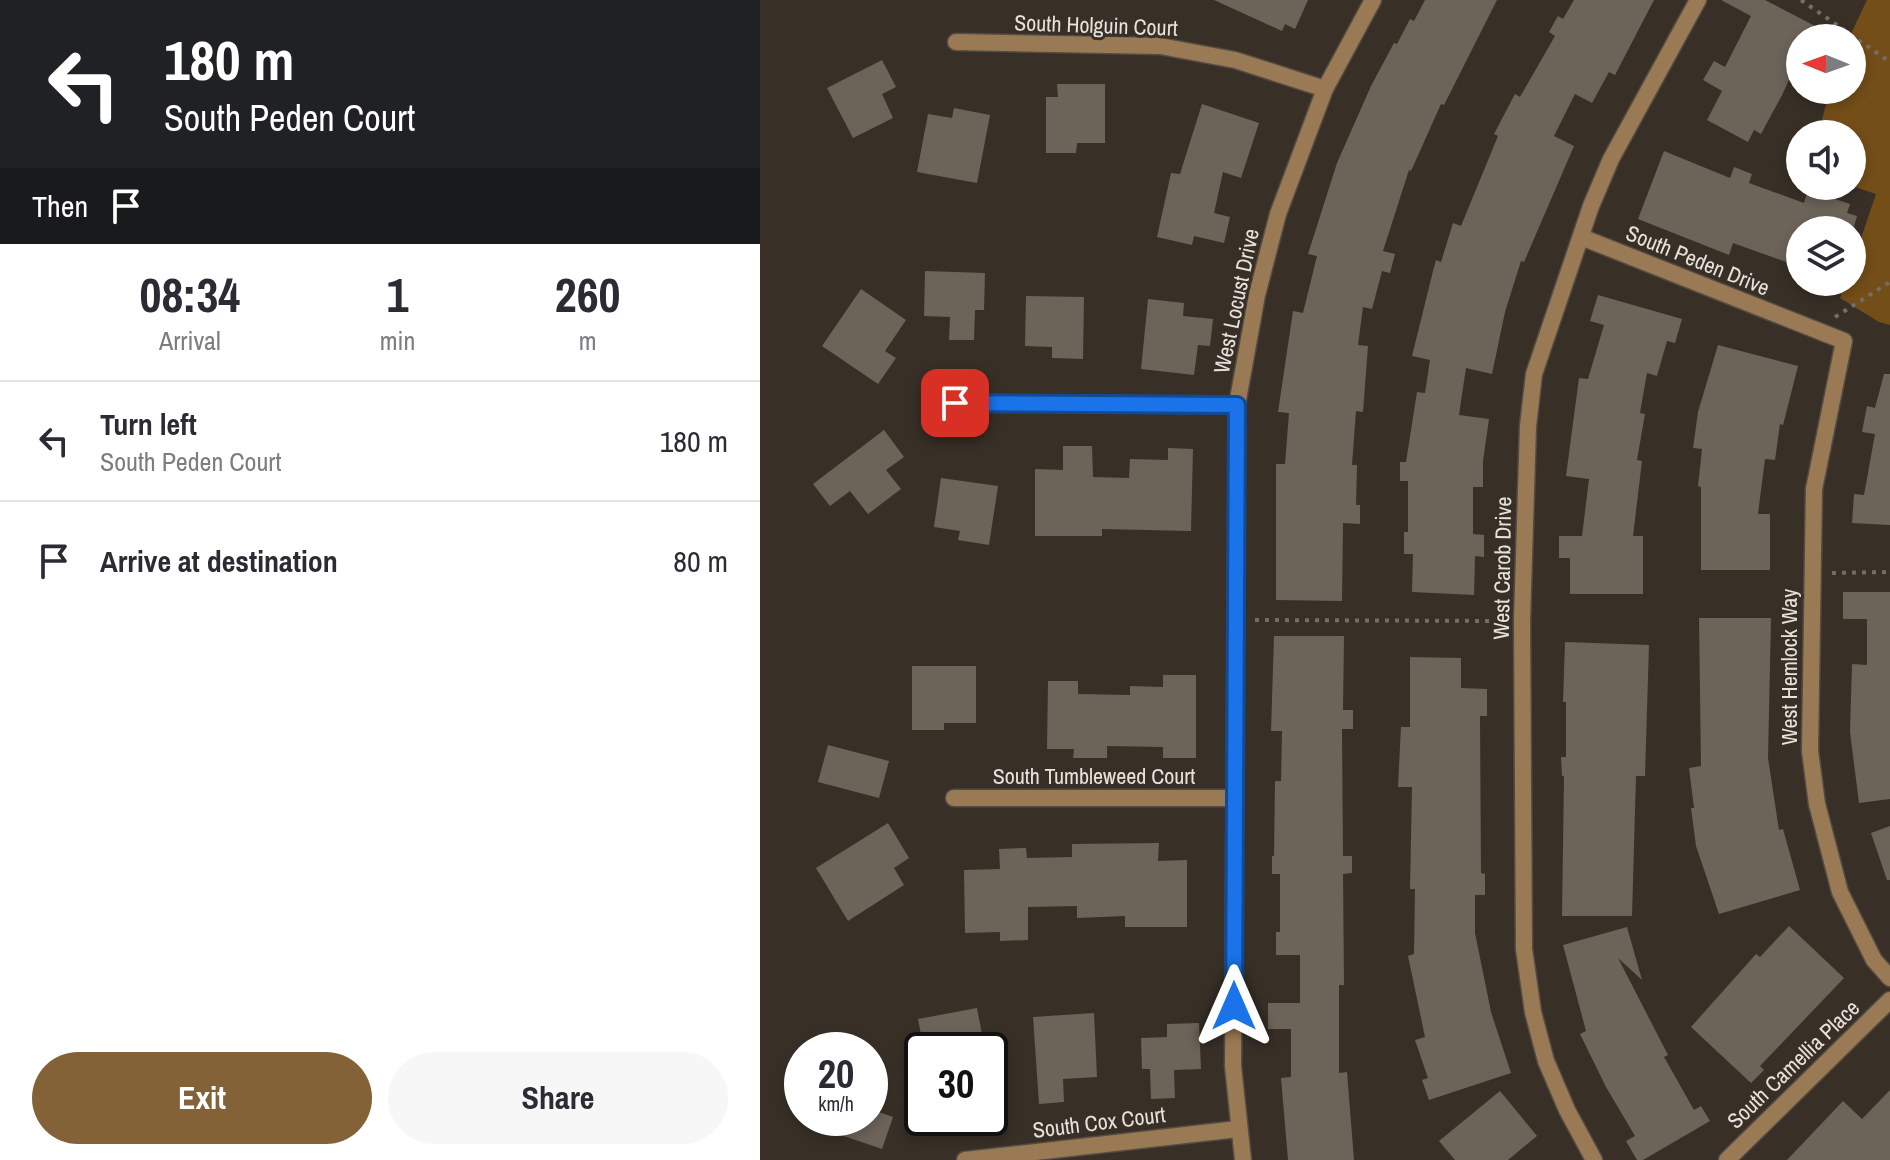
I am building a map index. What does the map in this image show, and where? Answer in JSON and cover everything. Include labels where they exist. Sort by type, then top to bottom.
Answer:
[{"type":"street","name":"West Locust Drive","points":[[1243,1160],[1233,1066],[1237,405],[1270,242],[1325,89],[1373,0]]},
{"type":"street","name":"West Carob Drive","points":[[1594,1160],[1567,1110],[1546,1061],[1533,1012],[1524,949],[1522,621],[1528,426],[1534,374],[1611,159],[1698,0]]},
{"type":"street","name":"South Holguin Court","points":[[956,42],[1160,46],[1235,60],[1325,89]]},
{"type":"street","name":"South Peden Drive","points":[[1581,237],[1844,341]]},
{"type":"street","name":"West Hemlock Way","points":[[1844,341],[1814,489],[1810,751],[1817,804],[1840,892],[1874,960],[1890,978]]},
{"type":"street","points":[[955,403],[1237,405]]},
{"type":"street","name":"South Tumbleweed Court","points":[[954,798],[1235,798]]},
{"type":"street","name":"South Camellia Place","points":[[1727,1160],[1890,1000]]},
{"type":"street","name":"South Cox Court","points":[[965,1160],[1238,1129]]},
{"type":"path","points":[[1801,0],[1890,62]]},
{"type":"path","points":[[1813,331],[1890,282]]},
{"type":"path","points":[[1811,573],[1890,572]]},
{"type":"path","points":[[1237,620],[1522,621]]},
{"type":"shaded area","points":[[1867,0],[1890,0],[1890,325],[1879,322],[1840,298],[1866,296],[1866,224],[1876,194],[1866,191],[1866,120],[1822,120],[1826,104],[1866,104],[1866,24],[1856,24]]},
{"type":"building","points":[[1214,0],[1308,0],[1295,29],[1285,24],[1282,31]]},
{"type":"building","points":[[1425,0],[1497,0],[1409,170],[1383,251],[1395,254],[1390,273],[1382,271],[1372,309],[1363,307],[1358,345],[1368,346],[1363,412],[1356,411],[1352,465],[1357,465],[1356,505],[1360,505],[1360,524],[1343,523],[1342,601],[1276,600],[1276,464],[1285,464],[1289,413],[1278,412],[1293,311],[1303,313],[1317,256],[1308,254],[1337,163],[1394,43],[1397,44],[1410,19],[1414,21]]},
{"type":"building","points":[[1574,0],[1654,0],[1615,75],[1609,72],[1592,103],[1575,94],[1554,136],[1574,146],[1524,262],[1521,261],[1505,312],[1492,374],[1466,368],[1459,415],[1489,419],[1483,487],[1473,487],[1473,534],[1484,535],[1484,557],[1475,556],[1474,595],[1412,592],[1413,554],[1404,554],[1404,532],[1408,532],[1408,481],[1400,481],[1400,462],[1406,462],[1417,392],[1425,393],[1430,360],[1412,356],[1436,260],[1441,262],[1453,223],[1461,226],[1498,136],[1494,134],[1515,94],[1520,97],[1555,36],[1549,32],[1558,16],[1563,19]]},
{"type":"building","points":[[1721,0],[1765,0],[1811,24],[1786,24],[1786,86],[1761,134],[1754,130],[1748,142],[1707,120],[1722,91],[1703,80],[1714,61],[1725,67],[1751,16]]},
{"type":"building","points":[[882,60],[896,87],[882,94],[893,118],[853,138],[827,88]]},
{"type":"building","points":[[1057,84],[1105,84],[1105,143],[1077,143],[1076,153],[1046,153],[1046,97],[1058,97]]},
{"type":"building","points":[[1202,104],[1259,123],[1241,178],[1223,172],[1214,213],[1230,217],[1224,243],[1194,236],[1192,245],[1157,237],[1171,173],[1180,174]]},
{"type":"building","points":[[954,108],[990,115],[977,183],[917,172],[928,114],[952,118]]},
{"type":"building","points":[[1664,151],[1730,178],[1734,167],[1752,174],[1749,183],[1786,196],[1786,200],[1804,203],[1805,200],[1838,200],[1850,204],[1847,213],[1857,216],[1786,216],[1786,262],[1733,243],[1729,255],[1638,219]]},
{"type":"building","points":[[925,271],[985,273],[984,310],[975,310],[974,340],[949,340],[950,317],[924,316]]},
{"type":"building","points":[[861,289],[906,320],[885,351],[896,358],[878,384],[822,346]]},
{"type":"building","points":[[1598,295],[1682,319],[1675,343],[1667,341],[1657,376],[1647,373],[1640,413],[1645,414],[1637,460],[1642,461],[1633,536],[1643,536],[1643,594],[1570,594],[1570,558],[1559,558],[1559,536],[1582,536],[1589,479],[1566,476],[1579,378],[1588,379],[1604,325],[1590,321]]},
{"type":"building","points":[[1026,296],[1084,297],[1083,359],[1052,358],[1052,347],[1025,346]]},
{"type":"building","points":[[1148,299],[1184,303],[1183,316],[1213,319],[1210,346],[1198,345],[1194,375],[1141,369]]},
{"type":"building","points":[[1718,345],[1798,366],[1783,425],[1780,424],[1775,460],[1765,459],[1758,514],[1770,514],[1770,570],[1701,570],[1701,487],[1698,486],[1702,449],[1693,448],[1698,412]]},
{"type":"building","points":[[1884,374],[1890,374],[1890,525],[1852,523],[1854,494],[1864,495],[1875,434],[1862,432],[1867,406],[1875,408]]},
{"type":"building","points":[[884,430],[904,457],[886,470],[901,489],[868,514],[850,491],[830,506],[813,484]]},
{"type":"building","points":[[1063,446],[1092,446],[1093,477],[1129,478],[1130,459],[1168,460],[1168,448],[1193,449],[1191,531],[1102,529],[1102,536],[1035,536],[1035,469],[1063,470]]},
{"type":"building","points":[[941,478],[998,486],[989,545],[958,540],[960,531],[934,527]]},
{"type":"building","points":[[1843,592],[1890,592],[1890,799],[1859,803],[1850,732],[1852,664],[1867,665],[1867,619],[1843,619]]},
{"type":"building","points":[[1699,618],[1771,618],[1768,758],[1779,830],[1783,829],[1800,890],[1719,914],[1696,846],[1691,808],[1694,808],[1689,768],[1701,766]]},
{"type":"building","points":[[1274,636],[1344,636],[1343,710],[1353,710],[1353,729],[1342,729],[1343,856],[1352,856],[1352,873],[1343,874],[1344,985],[1339,985],[1339,1073],[1347,1072],[1354,1160],[1288,1160],[1281,1078],[1291,1077],[1291,1029],[1268,1029],[1268,1003],[1300,1003],[1300,955],[1276,955],[1276,932],[1280,932],[1280,874],[1272,874],[1272,856],[1275,781],[1281,781],[1282,731],[1271,731]]},
{"type":"building","points":[[1565,642],[1649,645],[1645,776],[1636,776],[1632,916],[1562,916],[1564,776],[1561,757],[1566,757],[1566,702],[1563,702]]},
{"type":"building","points":[[1410,657],[1461,658],[1461,688],[1487,689],[1487,716],[1480,716],[1481,873],[1485,874],[1485,895],[1475,895],[1475,933],[1491,1012],[1511,1073],[1429,1100],[1422,1080],[1428,1078],[1415,1040],[1425,1037],[1408,956],[1414,954],[1415,889],[1410,889],[1412,787],[1398,787],[1401,727],[1410,727]]},
{"type":"building","points":[[912,666],[976,666],[976,723],[944,723],[944,730],[912,730]]},
{"type":"building","points":[[1163,675],[1196,675],[1196,758],[1163,758],[1163,747],[1107,746],[1107,758],[1073,758],[1074,749],[1047,749],[1048,681],[1078,681],[1078,694],[1130,695],[1130,686],[1163,687]]},
{"type":"building","points":[[828,745],[889,761],[879,798],[818,782]]},
{"type":"building","points":[[888,823],[909,858],[894,868],[904,885],[848,921],[816,868]]},
{"type":"building","points":[[1890,826],[1890,880],[1887,880],[1871,833]]},
{"type":"building","points":[[1159,843],[1158,861],[1187,860],[1187,927],[1125,927],[1125,916],[1077,918],[1077,906],[1028,907],[1028,940],[1000,941],[1000,932],[965,933],[964,870],[1000,869],[999,849],[1026,848],[1027,858],[1072,857],[1072,844]]},
{"type":"building","points":[[1789,926],[1844,978],[1760,1066],[1764,1070],[1751,1083],[1691,1027],[1756,954],[1760,957]]},
{"type":"building","points":[[1627,927],[1642,980],[1618,958],[1668,1055],[1664,1057],[1694,1110],[1701,1106],[1710,1121],[1643,1160],[1637,1160],[1626,1141],[1635,1136],[1580,1034],[1586,1031],[1563,945]]},
{"type":"building","points":[[977,1008],[982,1032],[921,1032],[918,1019]]},
{"type":"building","points":[[1094,1013],[1097,1077],[1063,1079],[1064,1102],[1039,1104],[1033,1017]]},
{"type":"building","points":[[1199,1023],[1201,1069],[1174,1070],[1175,1098],[1151,1099],[1150,1069],[1142,1069],[1141,1038],[1167,1037],[1167,1024]]},
{"type":"building","points":[[1890,1090],[1890,1160],[1787,1160],[1843,1101],[1862,1119]]},
{"type":"building","points":[[1500,1091],[1537,1136],[1508,1160],[1455,1160],[1439,1141]]},
{"type":"building","points":[[888,1115],[893,1117],[888,1132]]},
{"type":"building","points":[[844,1136],[886,1136],[882,1149]]},
{"type":"route","points":[[955,403],[1237,405],[1234,1006]]}]
